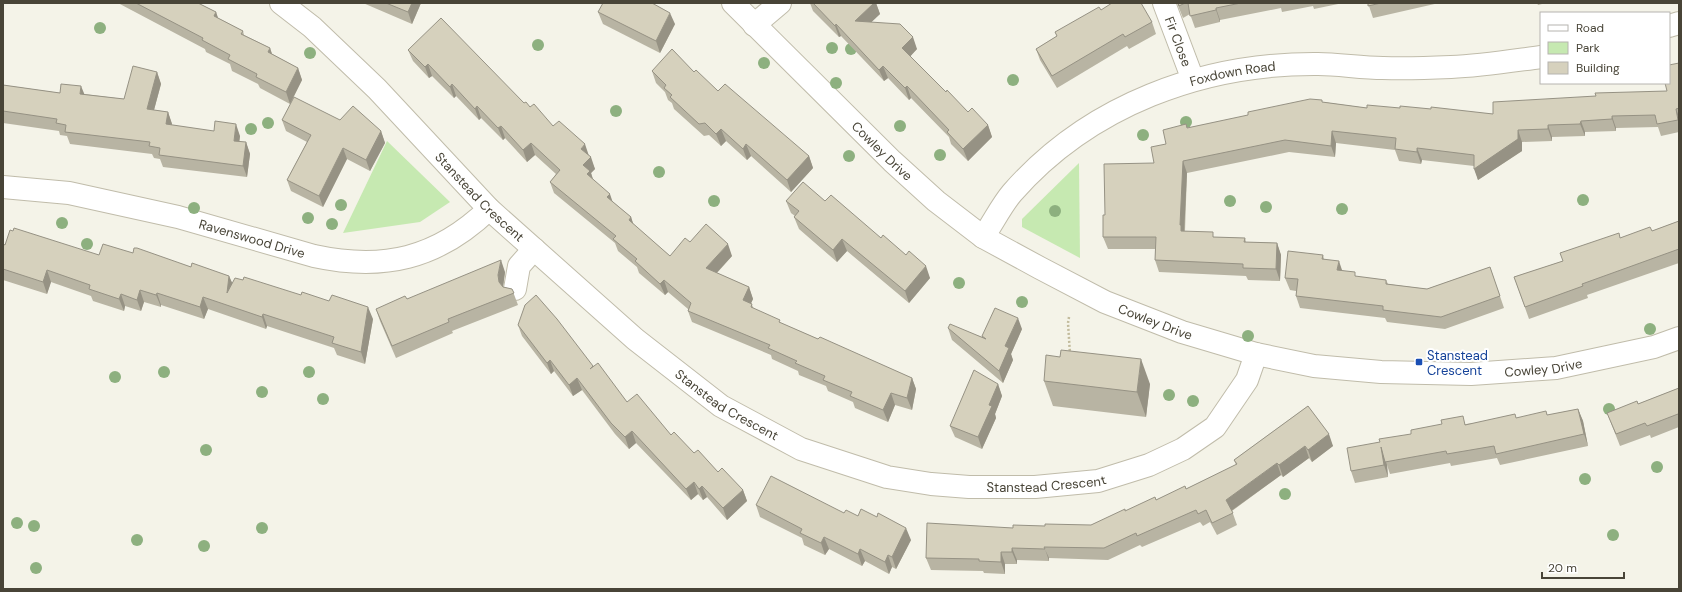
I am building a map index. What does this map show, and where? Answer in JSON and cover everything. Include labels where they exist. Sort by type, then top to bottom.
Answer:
[{"type":"street","name":"Stanstead Crescent","points":[[281,3],[312,27],[377,89],[489,210],[635,339],[722,406],[801,449],[887,476],[931,484],[969,487],[1035,487],[1098,481],[1149,465],[1183,449],[1215,427],[1248,380],[1256,354]]},
{"type":"street","name":"Cowley Drive","points":[[733,3],[892,161],[936,201],[983,237],[1105,302],[1182,332],[1256,354],[1314,366],[1366,371],[1471,374],[1556,368],[1654,347],[1679,338]]},
{"type":"street","points":[[754,25],[780,3]]},
{"type":"street","name":"Fir Close","points":[[1164,3],[1193,80]]},
{"type":"street","name":"Foxdown Road","points":[[983,237],[1011,195],[1057,149],[1077,134],[1141,99],[1193,80],[1250,68],[1317,64],[1383,68],[1453,67],[1540,57]]},
{"type":"street","name":"Ravenswood Drive","points":[[3,187],[69,193],[178,217],[314,256],[336,261],[359,263],[407,258],[431,250],[455,237],[474,224],[489,210]]},
{"type":"street","points":[[515,289],[519,266],[534,249]]},
{"type":"path","points":[[1069,317],[1068,323],[1071,358]]},
{"type":"green space","points":[[387,141],[450,202],[420,222],[343,233]]},
{"type":"green space","points":[[1079,163],[1080,258],[1022,227],[1022,219]]},
{"type":"building","points":[[136,3],[198,3],[216,12],[214,16],[243,31],[241,34],[270,48],[268,52],[298,68],[286,92],[256,77],[257,74],[228,59],[230,55],[202,40],[203,38]]},
{"type":"building","points":[[386,3],[412,3],[408,12]]},
{"type":"building","points":[[603,3],[652,3],[670,13],[656,41],[598,12]]},
{"type":"building","points":[[813,3],[874,3],[855,21],[900,24],[913,37],[902,48],[968,112],[972,108],[988,125],[963,149],[947,132],[949,130],[907,86],[905,88],[883,66],[879,70],[836,24],[835,26]]},
{"type":"building","points":[[1112,3],[1141,3],[1152,22],[1125,37],[1123,34],[1052,76],[1036,49],[1057,36],[1055,32],[1099,7],[1101,10]]},
{"type":"building","points":[[1178,3],[1185,3],[1179,6]]},
{"type":"building","points":[[1188,3],[1241,3],[1216,8],[1216,10],[1190,16]]},
{"type":"building","points":[[1368,3],[1381,3],[1368,6]]},
{"type":"building","points":[[441,18],[524,103],[526,102],[530,107],[534,104],[553,126],[559,121],[585,144],[581,149],[591,157],[583,165],[590,171],[587,174],[610,194],[607,197],[631,217],[629,220],[670,256],[685,238],[690,242],[706,224],[728,244],[706,268],[749,287],[743,300],[752,304],[751,307],[780,320],[779,322],[818,339],[820,337],[912,378],[907,398],[891,393],[883,410],[850,396],[852,392],[823,380],[825,376],[795,363],[797,361],[768,348],[770,345],[688,311],[691,303],[664,280],[660,284],[635,261],[637,259],[613,239],[616,236],[550,182],[560,170],[531,143],[523,150],[501,126],[498,128],[477,106],[475,109],[452,84],[450,87],[428,64],[425,67],[408,50]]},
{"type":"building","points":[[672,49],[694,72],[696,70],[718,91],[725,84],[809,156],[787,180],[746,144],[743,149],[721,129],[716,134],[705,123],[699,124],[670,97],[672,95],[664,88],[666,85],[652,71]]},
{"type":"building","points":[[1679,63],[1679,108],[1676,109],[1678,120],[1657,124],[1655,115],[1612,116],[1612,119],[1581,121],[1580,124],[1548,125],[1548,129],[1518,130],[1518,139],[1474,169],[1474,155],[1417,148],[1417,152],[1395,149],[1396,138],[1332,131],[1331,146],[1285,140],[1183,161],[1181,231],[1213,232],[1213,237],[1245,238],[1244,242],[1277,243],[1276,269],[1243,268],[1243,264],[1155,260],[1156,237],[1103,237],[1103,215],[1105,215],[1104,164],[1154,163],[1151,147],[1166,144],[1163,130],[1186,124],[1187,128],[1248,115],[1248,112],[1310,99],[1367,108],[1367,105],[1431,109],[1431,107],[1493,114],[1493,102],[1596,96],[1595,93],[1667,91],[1665,84],[1670,84],[1670,65]]},
{"type":"building","points":[[133,66],[157,72],[147,109],[168,112],[166,124],[214,131],[215,121],[236,124],[234,141],[246,142],[243,166],[159,155],[160,148],[149,146],[150,142],[65,132],[66,125],[56,123],[57,119],[3,111],[3,85],[60,93],[61,84],[81,86],[80,94],[124,99]]},
{"type":"building","points":[[294,97],[340,120],[353,106],[381,131],[366,160],[343,148],[319,196],[287,180],[311,135],[282,120]]},
{"type":"building","points":[[803,182],[825,201],[831,195],[881,238],[883,235],[906,255],[909,251],[926,266],[905,291],[842,239],[833,250],[794,217],[799,211],[786,201]]},
{"type":"building","points":[[1679,221],[1679,249],[1582,284],[1583,286],[1525,307],[1514,277],[1563,261],[1560,253],[1619,233],[1620,238],[1650,227],[1652,231]]},
{"type":"building","points":[[14,228],[99,255],[103,244],[133,253],[134,248],[137,248],[191,267],[192,263],[229,276],[227,293],[235,278],[243,280],[244,277],[301,295],[302,292],[329,301],[332,295],[368,307],[361,352],[332,343],[334,337],[263,314],[262,317],[203,297],[200,307],[157,293],[156,295],[140,290],[137,300],[121,294],[119,299],[89,289],[90,285],[47,270],[43,282],[3,269],[3,244],[5,245],[10,230],[13,231]]},
{"type":"building","points":[[1288,251],[1323,255],[1322,259],[1339,261],[1337,270],[1355,272],[1355,276],[1386,280],[1386,284],[1427,289],[1490,267],[1500,296],[1441,317],[1383,310],[1383,306],[1296,296],[1298,279],[1285,278]]},
{"type":"building","points":[[501,260],[498,275],[499,282],[503,287],[512,289],[514,293],[448,319],[449,322],[392,346],[376,309],[405,296],[407,299]]},
{"type":"building","points":[[536,295],[557,319],[593,366],[590,369],[598,363],[627,402],[637,394],[671,435],[674,432],[694,453],[698,450],[718,472],[722,468],[743,490],[723,508],[702,486],[699,489],[694,482],[686,489],[632,431],[625,437],[611,423],[577,378],[569,385],[550,360],[547,363],[518,325],[525,305]]},
{"type":"building","points":[[995,308],[1018,318],[1005,346],[1009,348],[999,371],[948,328],[950,324],[986,339],[982,336]]},
{"type":"building","points":[[1061,350],[1141,359],[1137,392],[1044,381],[1046,355],[1060,357]]},
{"type":"building","points":[[974,370],[998,384],[989,405],[992,406],[978,437],[950,426]]},
{"type":"building","points":[[1679,388],[1679,416],[1678,414],[1647,426],[1645,423],[1616,434],[1607,413],[1637,401],[1638,404]]},
{"type":"building","points":[[1308,406],[1329,434],[1308,450],[1305,446],[1279,465],[1277,463],[1226,500],[1233,513],[1212,523],[1206,510],[1198,514],[1196,510],[1137,536],[1136,533],[1104,548],[1012,548],[1012,552],[1001,552],[1001,562],[979,561],[979,559],[926,558],[927,523],[1013,528],[1013,525],[1091,525],[1155,497],[1156,500],[1185,486],[1186,489],[1237,464],[1234,460]]},
{"type":"building","points":[[1578,409],[1584,434],[1496,454],[1494,446],[1447,454],[1446,451],[1385,462],[1381,447],[1384,465],[1351,471],[1347,448],[1380,442],[1379,439],[1411,434],[1411,430],[1442,424],[1441,420],[1463,416],[1465,425],[1515,414],[1516,418],[1546,411],[1547,415]]},
{"type":"building","points":[[771,476],[844,513],[846,510],[858,516],[861,509],[877,517],[878,513],[906,528],[892,557],[888,555],[885,562],[860,549],[858,554],[824,537],[821,543],[800,533],[802,529],[756,505]]},
{"type":"place","name":"Stanstead Crescent","points":[[1419,362]]}]
